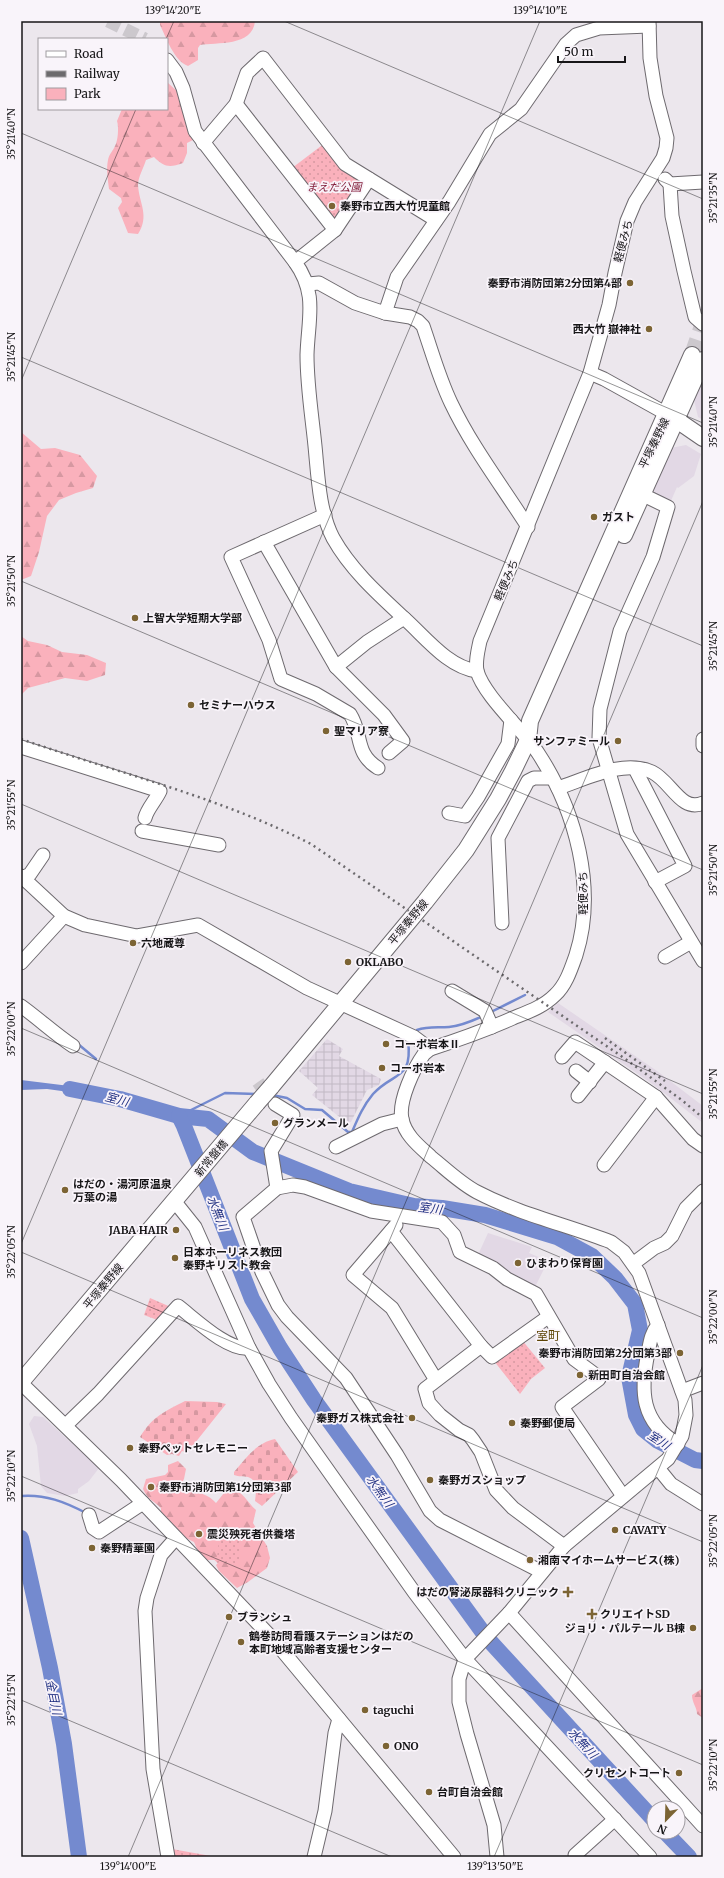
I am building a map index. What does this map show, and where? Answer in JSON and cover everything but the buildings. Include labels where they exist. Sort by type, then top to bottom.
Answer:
[{"type":"main road","name":"平塚秦野線","points":[[237,1127],[425,902],[466,850],[498,799],[528,740],[537,730],[637,492],[697,357]]},
{"type":"main road","points":[[671,417],[703,438]]},
{"type":"main road","name":"新常盤橋","points":[[185,1189],[237,1127]]},
{"type":"main road","name":"平塚秦野線","points":[[21,1382],[185,1189]]},
{"type":"street","name":"軽便みち","points":[[430,1049],[488,1019],[539,1007],[556,995],[564,983],[579,945],[584,917],[582,861],[555,783],[538,753],[487,688],[478,671],[476,657],[480,641],[590,373],[610,305],[615,273],[627,221],[636,202],[663,158],[667,138],[656,96],[650,58],[649,24]]},
{"type":"street","points":[[384,313],[397,277],[449,202],[490,134],[521,109],[571,39],[576,35],[598,28],[649,24]]},
{"type":"street","points":[[203,142],[236,104],[247,73],[263,58],[345,164],[436,220]]},
{"type":"street","points":[[168,61],[176,72],[188,104],[192,123],[203,142],[305,275],[308,284],[310,302],[308,385],[320,492],[325,515],[332,536],[346,559],[362,579],[404,618],[454,663],[467,670],[478,671]]},
{"type":"street","points":[[236,104],[335,230]]},
{"type":"street","points":[[656,171],[670,184],[672,216],[684,271],[695,317],[703,324]]},
{"type":"street","points":[[295,262],[335,230],[369,179]]},
{"type":"street","points":[[670,184],[703,182]]},
{"type":"street","points":[[308,284],[319,283],[346,299],[384,313],[410,317],[418,321],[423,326],[440,377],[451,404],[469,436],[528,527]]},
{"type":"street","points":[[590,373],[604,378],[671,417]]},
{"type":"street","points":[[637,492],[668,507],[653,557],[620,631],[600,709],[599,738],[627,834],[703,961]]},
{"type":"street","points":[[325,515],[232,557],[269,640],[278,675],[281,679],[316,694],[350,714],[362,752],[368,761],[378,768]]},
{"type":"street","points":[[264,542],[336,667],[384,715],[403,741],[389,753]]},
{"type":"street","points":[[336,667],[367,642],[404,618]]},
{"type":"street","points":[[449,813],[464,816],[478,797],[508,744],[511,720]]},
{"type":"street","points":[[703,739],[703,746]]},
{"type":"street","points":[[21,747],[160,791],[155,802],[146,813],[144,825],[219,845]]},
{"type":"street","points":[[502,923],[498,838],[528,780],[534,778],[555,783],[621,768],[644,769],[661,777],[687,804],[695,805],[703,803]]},
{"type":"street","points":[[635,768],[685,866],[655,882]]},
{"type":"street","points":[[43,855],[30,874],[22,878],[64,916],[85,925],[137,936],[198,925],[307,988],[414,1037],[430,1049],[420,1059],[404,1095],[402,1119],[407,1132],[416,1143],[457,1178],[476,1191],[499,1202],[611,1242],[624,1252],[634,1263],[682,1391],[686,1414],[684,1429],[678,1445],[663,1464],[564,1546],[507,1615],[467,1657],[459,1679],[459,1702],[494,1825],[497,1857]]},
{"type":"street","points":[[21,963],[64,916]]},
{"type":"street","points":[[665,957],[691,942]]},
{"type":"street","points":[[452,991],[488,1019]]},
{"type":"street","points":[[21,1006],[73,1046]]},
{"type":"street","points":[[562,1057],[575,1042],[656,1098],[693,1139],[703,1146]]},
{"type":"street","points":[[578,1096],[605,1062]]},
{"type":"street","points":[[576,1070],[590,1082]]},
{"type":"street","points":[[604,1165],[656,1098]]},
{"type":"street","points":[[275,1104],[293,1115],[271,1151],[277,1188]]},
{"type":"street","points":[[336,1148],[382,1124],[402,1119]]},
{"type":"street","points":[[542,1572],[440,1520],[430,1511],[397,1455],[346,1378],[287,1317],[278,1305],[262,1272],[243,1217],[277,1188],[293,1185],[305,1187],[371,1211],[442,1222],[454,1235],[460,1252],[493,1268],[507,1279],[536,1294],[548,1317],[574,1359],[599,1379],[562,1407],[623,1496]]},
{"type":"street","points":[[634,1263],[654,1248],[665,1243],[672,1236],[686,1208],[703,1191]]},
{"type":"street","points":[[175,1202],[195,1227],[249,1348],[269,1384],[295,1424],[414,1592],[467,1657],[650,1857]]},
{"type":"street","points":[[400,1216],[399,1222],[392,1231],[349,1272],[392,1308],[436,1380]]},
{"type":"street","points":[[392,1231],[481,1346],[492,1357],[548,1317]]},
{"type":"street","points":[[66,1426],[98,1394],[178,1306],[226,1342],[244,1348],[249,1348]]},
{"type":"street","points":[[658,1325],[653,1332],[644,1373],[642,1392],[657,1428],[678,1445]]},
{"type":"street","points":[[481,1346],[425,1389],[429,1403],[440,1415],[459,1430],[469,1435],[473,1440],[481,1452],[496,1490],[513,1508],[564,1546]]},
{"type":"street","points":[[21,1382],[143,1503],[271,1637],[454,1857]]},
{"type":"street","points":[[682,1391],[703,1383]]},
{"type":"street","points":[[663,1464],[671,1484],[703,1504]]},
{"type":"street","points":[[89,1515],[93,1528],[99,1532],[143,1503]]},
{"type":"street","points":[[168,1857],[153,1769],[145,1610],[146,1598],[161,1555],[176,1538]]},
{"type":"street","points":[[507,1615],[703,1826]]},
{"type":"street","points":[[314,1857],[324,1811],[335,1733],[339,1719]]},
{"type":"street","points":[[575,1855],[615,1819]]},
{"type":"shaded area","points":[[701,385],[703,386],[703,420],[698,417],[694,400]]},
{"type":"shaded area","points":[[686,445],[701,454],[694,476],[678,488],[677,487],[670,503],[651,494],[671,448]]},
{"type":"shaded area","points":[[558,1003],[657,1071],[703,1106],[703,1123],[651,1083],[548,1012]]},
{"type":"shaded area","points":[[327,1039],[343,1049],[339,1056],[381,1079],[379,1085],[367,1090],[351,1122],[347,1123],[312,1095],[318,1088],[299,1071]]},
{"type":"shaded area","name":"ひまわり保育園","points":[[488,1233],[532,1247],[529,1253],[548,1261],[534,1289],[477,1257]]},
{"type":"shaded area","points":[[34,1416],[43,1417],[99,1468],[89,1481],[78,1489],[78,1493],[65,1496],[47,1493],[41,1486],[37,1446],[29,1424]]},
{"type":"green space","points":[[160,21],[255,21],[253,29],[248,35],[241,39],[233,42],[200,45],[198,48],[198,60],[188,66],[175,54],[160,25]]},
{"type":"green space","points":[[168,83],[179,93],[195,132],[193,140],[187,143],[187,153],[183,163],[174,166],[167,166],[154,157],[146,160],[138,182],[144,215],[138,234],[128,233],[118,208],[122,202],[121,198],[109,189],[107,167],[109,158],[116,144],[118,127],[117,121],[122,110],[168,110]]},
{"type":"green space","name":"まえだ公園","points":[[325,143],[363,182],[333,222],[292,168]]},
{"type":"green space","points":[[21,432],[41,449],[55,448],[80,455],[97,476],[93,488],[59,500],[47,516],[39,552],[31,576],[21,580]]},
{"type":"green space","points":[[21,636],[28,641],[47,645],[62,652],[87,655],[106,663],[105,675],[87,681],[65,678],[28,688],[21,695]]},
{"type":"green space","points":[[150,1298],[173,1308],[160,1321],[144,1315]]},
{"type":"green space","points":[[522,1340],[545,1368],[531,1379],[520,1394],[494,1361]]},
{"type":"green space","points":[[185,1401],[217,1402],[226,1404],[187,1453],[182,1451],[179,1456],[172,1454],[167,1455],[140,1437],[154,1419]]},
{"type":"green space","points":[[275,1439],[298,1472],[262,1506],[255,1501],[256,1487],[253,1481],[248,1477],[234,1475],[234,1472],[247,1456],[262,1444]]},
{"type":"green space","points":[[178,1461],[186,1469],[184,1479],[181,1484],[186,1492],[202,1494],[209,1497],[216,1503],[224,1493],[231,1489],[235,1490],[239,1492],[256,1510],[253,1523],[267,1546],[270,1558],[267,1568],[237,1588],[219,1571],[216,1565],[220,1561],[231,1564],[241,1562],[241,1543],[235,1535],[223,1533],[216,1560],[207,1560],[197,1549],[194,1542],[182,1536],[161,1515],[161,1508],[149,1498],[143,1489],[146,1479],[165,1475],[168,1472],[168,1465]]},
{"type":"green space","points":[[218,1515],[264,1561],[237,1583],[192,1537]]},
{"type":"green space","points":[[703,1688],[703,1718],[697,1714],[692,1695]]},
{"type":"green space","points":[[172,1849],[211,1856],[174,1857]]},
{"type":"water","points":[[21,1080],[94,1089],[91,1095],[47,1089],[21,1090]]},
{"type":"waterway","points":[[489,1013],[525,995]]},
{"type":"waterway","points":[[417,1030],[425,1028],[458,1026],[483,1016]]},
{"type":"waterway","points":[[272,1095],[287,1098],[305,1109],[322,1110],[348,1132],[352,1132],[373,1094],[405,1069],[408,1062],[409,1053],[408,1040]]},
{"type":"waterway","points":[[78,1044],[96,1059]]},
{"type":"waterway","name":"室川","points":[[70,1089],[120,1099],[179,1116],[208,1119],[253,1152],[349,1191],[414,1206],[442,1208],[485,1215],[557,1237],[592,1256],[615,1278],[635,1304],[640,1330],[629,1377],[636,1415],[643,1429],[658,1441],[695,1460],[703,1461]]},
{"type":"waterway","points":[[179,1116],[225,1093],[257,1094]]},
{"type":"waterway","name":"水無川","points":[[179,1116],[252,1299],[280,1348],[314,1400],[487,1638],[646,1811]]},
{"type":"waterway","points":[[21,1496],[38,1496],[55,1500],[86,1513]]},
{"type":"waterway","name":"金目川","points":[[21,1538],[50,1668],[64,1744],[79,1857]]},
{"type":"waterway","name":"水無川","points":[[673,1840],[689,1857]]},
{"type":"tunnel","points":[[108,21],[143,38]]},
{"type":"tunnel","points":[[692,355],[703,323]]},
{"type":"tunnel","points":[[258,1082],[263,1089],[262,1098],[266,1100]]},
{"type":"railway","points":[[21,739],[204,799],[276,827],[311,844],[624,1058],[683,1101],[703,1118]]},
{"type":"railway","points":[[605,1038],[665,1081]]},
{"type":"place","name":"秦野市立西大竹児童館","points":[[332,206]]},
{"type":"place","name":"秦野市消防団第2分団第4部","points":[[630,283]]},
{"type":"place","name":"西大竹 嶽神社","points":[[649,329]]},
{"type":"place","name":"ガスト","points":[[594,517]]},
{"type":"place","name":"上智大学短期大学部","points":[[135,618]]},
{"type":"place","name":"セミナーハウス","points":[[191,705]]},
{"type":"place","name":"聖マリア寮","points":[[326,731]]},
{"type":"place","name":"サンファミール","points":[[618,741]]},
{"type":"place","name":"六地蔵尊","points":[[133,943]]},
{"type":"place","name":"OKLABO","points":[[348,962]]},
{"type":"place","name":"コーポ岩本Ⅱ","points":[[386,1044]]},
{"type":"place","name":"コーポ岩本","points":[[382,1068]]},
{"type":"place","name":"グランメール","points":[[275,1123]]},
{"type":"place","name":"はだの・湯河原温泉 万葉の湯","points":[[65,1190]]},
{"type":"place","name":"JABA HAIR","points":[[176,1230]]},
{"type":"place","name":"日本ホーリネス教団 秦野キリスト教会","points":[[175,1258]]},
{"type":"place","name":"ひまわり保育園","points":[[518,1263]]},
{"type":"place","name":"秦野市消防団第2分団第3部","points":[[680,1353]]},
{"type":"place","name":"新田町自治会館","points":[[580,1375]]},
{"type":"place","name":"秦野ガス株式会社","points":[[412,1418]]},
{"type":"place","name":"秦野郵便局","points":[[512,1423]]},
{"type":"place","name":"秦野ペットセレモニー","points":[[130,1448]]},
{"type":"place","name":"秦野ガスショップ","points":[[430,1480]]},
{"type":"place","name":"秦野市消防団第1分団第3部","points":[[151,1487]]},
{"type":"place","name":"CAVATY","points":[[615,1530]]},
{"type":"place","name":"震災殃死者供養塔","points":[[199,1534]]},
{"type":"place","name":"秦野精華園","points":[[92,1548]]},
{"type":"place","name":"湘南マイホームサービス(株)","points":[[530,1560]]},
{"type":"place","name":"はだの腎泌尿器科クリニック","points":[[568,1592]]},
{"type":"place","name":"クリエイトSD","points":[[592,1614]]},
{"type":"place","name":"ブランシュ","points":[[229,1617]]},
{"type":"place","name":"ジョリ・パルテール B棟","points":[[693,1628]]},
{"type":"place","name":"鶴巻訪問看護ステーションはだの 本町地域高齢者支援センター","points":[[241,1642]]},
{"type":"place","name":"taguchi","points":[[365,1710]]},
{"type":"place","name":"ONO","points":[[386,1746]]},
{"type":"place","name":"クリセントコート","points":[[679,1773]]},
{"type":"place","name":"台町自治会館","points":[[429,1792]]},
{"type":"district","name":"室町","points":[[548,1335]]}]
